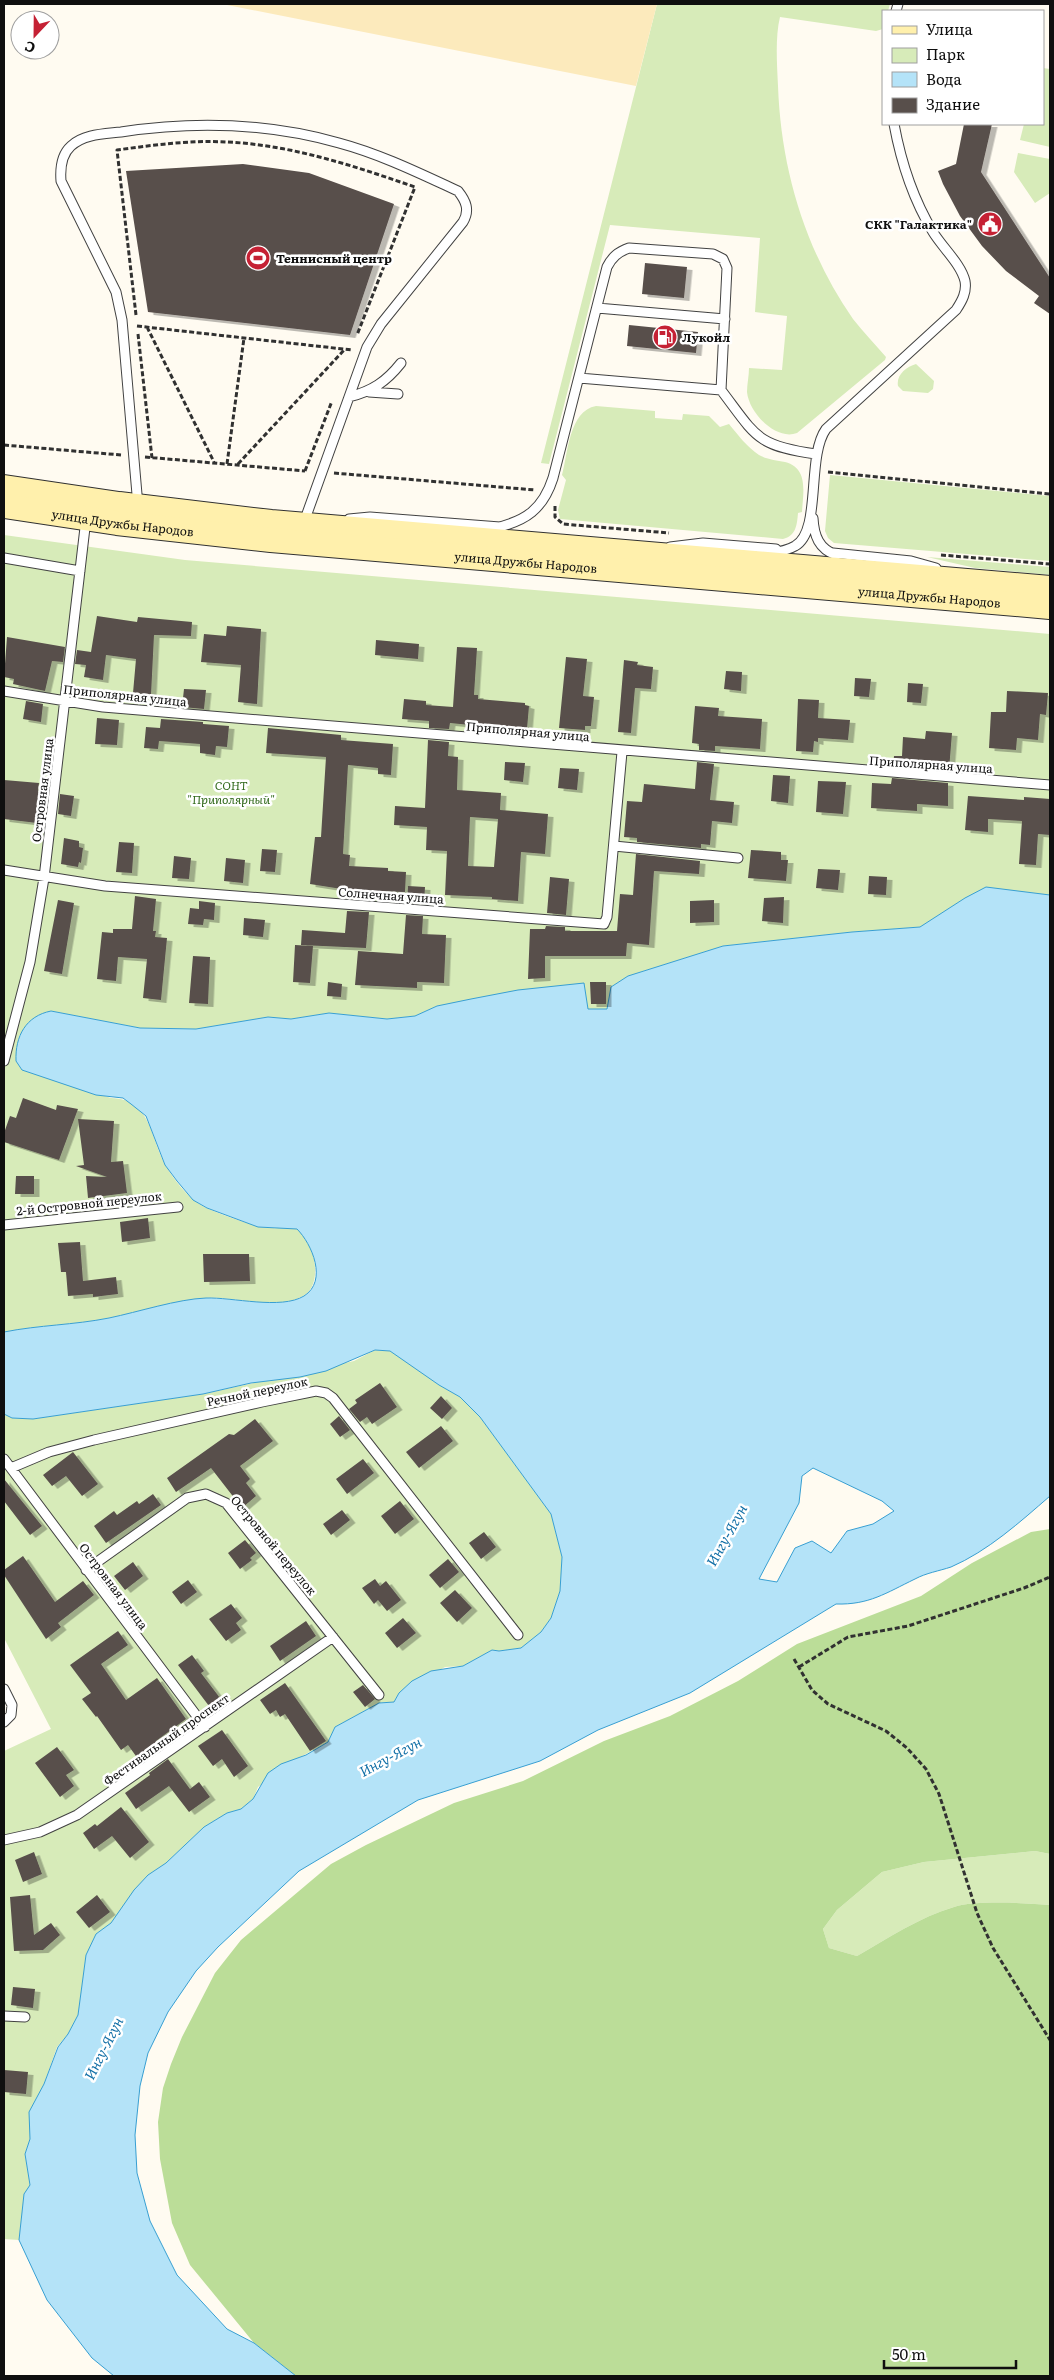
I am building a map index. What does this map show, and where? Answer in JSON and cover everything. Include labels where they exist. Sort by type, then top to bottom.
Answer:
[{"type":"main road","name":"улица Дружбы Народов","points":[[4,487],[138,506],[303,525],[983,582],[1048,592]]},
{"type":"main road","name":"улица Дружбы Народов","points":[[4,506],[86,518],[270,540],[1048,592]]},
{"type":"lane","points":[[734,561],[789,549],[798,544],[805,534],[813,496],[816,454],[819,441],[826,429],[956,310],[965,293],[965,280],[933,232],[915,198],[898,147],[894,125]]},
{"type":"lane","points":[[138,506],[122,320],[116,292],[60,176],[65,153],[79,140],[90,136],[182,126],[235,126],[276,130],[339,143],[373,154],[458,191],[464,199],[467,208],[466,216],[381,324],[367,348],[303,525],[370,516],[500,527]]},
{"type":"lane","points":[[453,537],[500,527],[530,515],[546,497],[553,478],[607,267],[611,259],[619,252],[629,248],[713,254],[724,259],[727,268],[721,390],[755,434],[767,443],[787,450],[816,454]]},
{"type":"lane","points":[[597,308],[724,319]]},
{"type":"lane","points":[[349,397],[368,392],[380,385],[401,363]]},
{"type":"lane","points":[[579,378],[721,390]]},
{"type":"lane","points":[[368,392],[398,394]]},
{"type":"lane","points":[[813,496],[816,536],[823,548],[896,575]]},
{"type":"lane","name":"Островная улица","points":[[4,1061],[30,962],[44,878],[86,518]]},
{"type":"lane","points":[[634,553],[695,542],[789,549]]},
{"type":"lane","points":[[833,553],[911,561],[983,582]]},
{"type":"lane","points":[[4,558],[28,564],[80,571]]},
{"type":"lane","name":"Приполярная улица","points":[[4,691],[65,701],[163,712],[622,752],[1050,786]]},
{"type":"lane","name":"Солнечная улица","points":[[4,870],[44,878],[105,886],[604,924],[607,917],[622,752]]},
{"type":"lane","points":[[614,846],[738,858]]},
{"type":"lane","name":"2-й Островной переулок","points":[[4,1225],[178,1207]]},
{"type":"lane","name":"Речной переулок","points":[[11,1468],[50,1452],[94,1440],[262,1402],[316,1392],[326,1393],[333,1398],[518,1635]]},
{"type":"lane","name":"Островная улица","points":[[4,1459],[206,1727]]},
{"type":"lane","name":"Островной переулок","points":[[86,1570],[187,1498],[206,1494],[226,1503],[379,1694]]},
{"type":"lane","name":"Фестивальный проспект","points":[[4,1840],[40,1832],[77,1815],[206,1727],[332,1637]]},
{"type":"lane","points":[[4,1689],[12,1705],[11,1715],[4,1722]]},
{"type":"lane","points":[[4,2016],[25,2017]]},
{"type":"path","points":[[152,458],[117,150],[167,144],[226,142],[291,150],[353,166],[415,188],[348,359]]},
{"type":"path","points":[[137,326],[352,350]]},
{"type":"path","points":[[147,327],[214,463]]},
{"type":"path","points":[[227,464],[244,338]]},
{"type":"path","points":[[238,465],[345,349]]},
{"type":"path","points":[[305,471],[335,393]]},
{"type":"path","points":[[4,445],[538,491],[544,476],[553,478]]},
{"type":"path","points":[[827,481],[828,472],[1050,494]]},
{"type":"path","points":[[555,503],[555,517],[563,524],[673,533]]},
{"type":"path","points":[[933,554],[1050,564]]},
{"type":"path","points":[[799,1668],[848,1637],[908,1626],[1024,1588],[1050,1577]]},
{"type":"path","points":[[794,1659],[812,1690],[828,1704],[886,1731],[907,1748],[926,1770],[939,1794],[978,1914],[993,1948],[1050,2040]]},
{"type":"green space","points":[[657,4],[890,4],[888,10],[882,10],[882,29],[876,31],[780,17],[777,33],[780,117],[790,178],[799,208],[821,265],[836,293],[853,319],[886,357],[885,360],[797,433],[781,433],[772,429],[758,416],[749,400],[747,392],[749,368],[782,370],[787,316],[755,312],[760,238],[610,225],[549,464],[541,463]]},
{"type":"green space","points":[[1044,68],[1050,69],[1050,147],[1020,140],[1024,125],[1044,125]]},
{"type":"green space","points":[[1018,153],[1050,159],[1050,193],[1035,203],[1014,172]]},
{"type":"green space","points":[[916,364],[934,381],[933,389],[928,393],[903,391],[898,386],[902,372]]},
{"type":"green space","points":[[596,406],[655,411],[655,418],[682,420],[683,414],[709,416],[720,427],[729,424],[747,445],[759,455],[793,465],[801,475],[803,497],[802,512],[798,513],[793,533],[783,539],[560,519],[558,510],[566,480],[562,475],[571,434],[580,416],[587,409]]},
{"type":"green space","points":[[830,475],[1050,496],[1050,561],[834,543],[828,538],[825,531]]},
{"type":"green space","name":"СОНТ \"Приполярный\"","points":[[4,535],[185,560],[1050,634],[1050,895],[1021,892],[965,898],[921,927],[852,932],[723,946],[628,976],[611,987],[608,1009],[588,1010],[584,984],[437,1006],[415,1016],[387,1019],[329,1013],[291,1019],[268,1017],[196,1029],[140,1028],[51,1011],[19,1036],[16,1061],[22,1070],[111,1098],[124,1100],[135,1105],[148,1122],[166,1166],[180,1186],[197,1203],[249,1224],[272,1228],[295,1228],[309,1243],[315,1263],[315,1273],[310,1290],[303,1296],[292,1300],[268,1303],[217,1298],[193,1299],[121,1316],[4,1332]]},
{"type":"green space","points":[[927,557],[1050,567],[1050,575],[975,568]]},
{"type":"green space","points":[[375,1350],[390,1351],[406,1360],[439,1385],[460,1397],[480,1417],[551,1514],[562,1557],[560,1591],[551,1618],[541,1632],[521,1648],[492,1650],[463,1666],[445,1667],[399,1693],[394,1702],[379,1703],[335,1727],[328,1742],[295,1760],[258,1787],[253,1799],[241,1809],[227,1813],[204,1827],[166,1863],[148,1875],[111,1923],[96,1934],[86,1955],[78,2015],[68,2034],[57,2047],[44,2084],[30,2111],[30,2139],[25,2154],[30,2185],[24,2195],[19,2240],[4,2239],[4,1751],[51,1729],[4,1638],[4,1414],[12,1418],[33,1419],[203,1394],[354,1361]]},
{"type":"green space","points":[[1050,1529],[1050,1854],[1035,1851],[924,1862],[882,1872],[837,1910],[823,1929],[829,1948],[857,1956],[917,1922],[954,1907],[975,1903],[1050,1905],[1050,2376],[296,2376],[254,2343],[190,2265],[172,2223],[160,2159],[158,2122],[163,2088],[182,2037],[215,1973],[241,1940],[331,1864],[366,1845],[454,1803],[523,1781],[604,1741],[670,1716],[738,1681],[797,1644],[921,1596],[972,1563],[1031,1532]]},
{"type":"green space","points":[[1035,1851],[1050,1854],[1050,1905],[975,1903],[963,1905],[941,1911],[917,1922],[857,1956],[829,1948],[823,1929],[837,1910],[882,1872],[924,1862]]},
{"type":"sand","points":[[222,4],[657,4],[636,86]]},
{"type":"water","name":"Ингу-Ягун","points":[[986,887],[1050,895],[1050,1496],[978,1553],[951,1567],[919,1577],[877,1597],[848,1604],[836,1604],[690,1693],[598,1730],[540,1761],[418,1800],[299,1871],[218,1947],[196,1971],[168,2012],[148,2053],[140,2086],[135,2135],[137,2173],[150,2221],[177,2275],[227,2329],[254,2343],[296,2376],[114,2376],[92,2358],[47,2300],[19,2240],[24,2194],[30,2185],[25,2154],[30,2139],[29,2112],[44,2084],[58,2047],[68,2034],[78,2015],[86,1955],[96,1934],[111,1923],[134,1890],[148,1875],[166,1863],[204,1827],[227,1813],[241,1809],[253,1799],[268,1773],[281,1764],[306,1755],[328,1742],[335,1727],[379,1703],[394,1702],[399,1693],[412,1681],[431,1671],[463,1666],[492,1650],[521,1648],[541,1632],[551,1618],[560,1591],[562,1557],[551,1514],[480,1417],[460,1397],[439,1385],[390,1351],[375,1350],[326,1371],[300,1377],[251,1383],[203,1394],[33,1419],[12,1418],[4,1414],[4,1332],[96,1320],[195,1299],[217,1298],[270,1303],[294,1300],[304,1296],[311,1289],[315,1281],[316,1272],[312,1253],[297,1229],[258,1227],[207,1208],[193,1200],[165,1165],[146,1116],[123,1098],[96,1095],[22,1070],[16,1061],[16,1052],[24,1028],[35,1017],[51,1011],[140,1028],[196,1029],[268,1017],[291,1019],[329,1013],[387,1019],[415,1016],[437,1006],[518,990],[584,983],[588,1009],[607,1009],[611,987],[628,976],[723,946],[852,932],[920,927]],"holes":[[[813,1468],[882,1501],[894,1511],[873,1524],[847,1531],[831,1553],[812,1541],[795,1548],[777,1582],[759,1579],[799,1503],[802,1476]]]},
{"type":"building","name":"СКК \"Галактика\"","points":[[964,125],[992,125],[981,172],[1050,278],[1050,314],[1034,303],[1039,296],[1006,271],[982,246],[960,216],[938,171],[956,164]]},
{"type":"building","name":"Теннисный центр","points":[[243,164],[309,173],[394,204],[350,335],[148,312],[126,171]]},
{"type":"building","points":[[645,263],[687,267],[684,298],[642,294]]},
{"type":"building","points":[[629,325],[698,332],[696,353],[627,346]]},
{"type":"building","points":[[97,616],[137,622],[138,617],[192,622],[191,636],[154,635],[151,695],[133,693],[136,659],[106,655],[103,680],[84,677],[86,665],[75,664],[77,650],[91,652]]},
{"type":"building","points":[[227,626],[261,629],[257,704],[238,702],[241,665],[201,662],[204,634],[226,636]]},
{"type":"building","points":[[7,637],[65,647],[63,662],[52,661],[45,691],[13,684],[14,679],[4,677]]},
{"type":"building","points":[[376,640],[419,644],[418,659],[375,655]]},
{"type":"building","points":[[457,647],[477,648],[474,695],[478,695],[478,699],[525,703],[525,705],[529,706],[527,729],[470,723],[470,725],[450,723],[449,729],[429,728],[429,721],[402,719],[404,699],[426,701],[426,705],[453,707]]},
{"type":"building","points":[[566,657],[587,659],[583,696],[594,697],[591,726],[585,726],[585,730],[559,728]]},
{"type":"building","points":[[624,660],[638,662],[637,665],[653,667],[651,689],[635,688],[631,733],[618,732]]},
{"type":"building","points":[[726,671],[742,672],[741,691],[724,689]]},
{"type":"building","points":[[855,678],[871,679],[869,697],[854,696]]},
{"type":"building","points":[[908,683],[923,684],[921,703],[907,702]]},
{"type":"building","points":[[184,689],[206,690],[204,709],[182,707]]},
{"type":"building","points":[[1007,691],[1048,693],[1046,715],[1040,714],[1038,740],[1017,738],[1016,750],[989,748],[991,712],[1006,712]]},
{"type":"building","points":[[798,699],[819,700],[818,718],[850,720],[848,740],[818,738],[818,742],[814,741],[813,752],[796,751]]},
{"type":"building","points":[[26,701],[43,704],[41,722],[23,719]]},
{"type":"building","points":[[695,706],[719,708],[718,716],[762,719],[760,749],[715,746],[715,751],[699,750],[699,744],[692,743]]},
{"type":"building","points":[[97,718],[119,720],[117,745],[95,744]]},
{"type":"building","points":[[161,719],[229,726],[227,747],[216,746],[215,755],[200,753],[200,744],[159,741],[158,749],[144,748],[146,727],[160,728]]},
{"type":"building","points":[[268,728],[341,735],[341,740],[393,744],[391,775],[378,774],[378,768],[348,765],[343,854],[350,855],[349,866],[388,868],[388,871],[406,872],[405,892],[370,891],[370,900],[348,898],[348,890],[310,884],[315,837],[321,837],[326,757],[266,753]]},
{"type":"building","points":[[926,731],[952,733],[949,770],[893,766],[894,756],[902,756],[903,737],[925,739]]},
{"type":"building","points":[[428,740],[449,742],[448,756],[458,757],[457,790],[501,793],[500,810],[548,814],[545,854],[521,852],[518,901],[492,899],[492,897],[445,895],[447,851],[426,850],[427,827],[394,825],[395,806],[425,808]],"holes":[[[470,817],[498,819],[494,867],[468,866]]]},
{"type":"building","points":[[505,762],[525,763],[523,782],[504,780]]},
{"type":"building","points":[[697,762],[714,764],[710,800],[734,802],[732,823],[712,821],[710,845],[701,844],[701,848],[637,842],[637,838],[624,837],[627,801],[642,802],[644,784],[695,789]]},
{"type":"building","points":[[560,768],[579,769],[577,790],[558,788]]},
{"type":"building","points":[[773,775],[790,776],[788,803],[771,801]]},
{"type":"building","points":[[892,778],[948,783],[948,806],[917,804],[917,811],[871,808],[872,783],[891,784]]},
{"type":"building","points":[[4,780],[39,783],[38,792],[48,793],[45,813],[39,812],[37,823],[4,819]]},
{"type":"building","points":[[818,781],[846,782],[843,814],[816,812]]},
{"type":"building","points":[[60,794],[74,796],[71,816],[58,814]]},
{"type":"building","points":[[968,796],[1024,800],[1024,797],[1050,799],[1050,835],[1038,834],[1036,865],[1019,864],[1022,821],[988,819],[988,832],[965,830]]},
{"type":"building","points":[[64,838],[79,841],[79,847],[83,848],[81,863],[79,862],[78,867],[61,864]]},
{"type":"building","points":[[119,842],[134,843],[132,873],[116,872]]},
{"type":"building","points":[[262,849],[277,850],[275,872],[260,871]]},
{"type":"building","points":[[751,850],[781,852],[781,860],[788,860],[786,881],[748,878]]},
{"type":"building","points":[[636,854],[700,861],[699,874],[654,871],[649,945],[627,943],[626,956],[545,956],[545,978],[528,979],[530,929],[545,929],[546,926],[565,927],[565,931],[617,931],[620,894],[633,895]]},
{"type":"building","points":[[174,856],[191,858],[189,879],[172,878]]},
{"type":"building","points":[[226,858],[245,860],[243,883],[224,881]]},
{"type":"building","points":[[818,869],[840,870],[838,890],[816,888]]},
{"type":"building","points":[[869,876],[887,877],[886,895],[868,894]]},
{"type":"building","points":[[550,877],[569,879],[566,915],[547,913]]},
{"type":"building","points":[[408,886],[425,887],[424,904],[407,903]]},
{"type":"building","points":[[135,896],[156,899],[153,931],[156,931],[155,937],[167,938],[161,1000],[143,998],[147,959],[118,957],[116,981],[97,979],[102,932],[113,933],[113,929],[132,929]]},
{"type":"building","points":[[784,897],[783,923],[762,921],[764,898]]},
{"type":"building","points":[[58,900],[74,903],[62,974],[44,971]]},
{"type":"building","points":[[714,900],[714,922],[690,923],[690,901]]},
{"type":"building","points":[[199,901],[215,903],[214,920],[204,919],[203,925],[188,924],[190,908],[199,909]]},
{"type":"building","points":[[347,911],[369,912],[366,948],[301,945],[302,930],[345,933]]},
{"type":"building","points":[[406,915],[423,916],[422,934],[446,935],[444,983],[417,982],[417,988],[355,985],[358,951],[403,954]]},
{"type":"building","points":[[244,918],[265,920],[263,937],[243,935]]},
{"type":"building","points":[[295,945],[313,946],[310,983],[293,982]]},
{"type":"building","points":[[193,956],[210,957],[208,1004],[189,1003]]},
{"type":"building","points":[[328,982],[342,984],[341,997],[327,996]]},
{"type":"building","points":[[590,982],[606,982],[606,1004],[591,1004]]},
{"type":"building","points":[[23,1098],[56,1110],[57,1105],[78,1109],[59,1160],[4,1142],[4,1133],[10,1116],[16,1118]]},
{"type":"building","points":[[78,1119],[114,1121],[111,1162],[123,1161],[127,1193],[88,1198],[86,1176],[107,1177],[76,1166],[84,1165]]},
{"type":"building","points":[[16,1176],[34,1176],[34,1194],[15,1194]]},
{"type":"building","points":[[148,1218],[150,1238],[122,1242],[120,1222]]},
{"type":"building","points":[[80,1242],[83,1281],[116,1277],[118,1294],[93,1297],[93,1294],[68,1296],[66,1272],[61,1272],[58,1243]]},
{"type":"building","points":[[203,1254],[249,1254],[250,1281],[204,1282]]},
{"type":"building","points":[[380,1383],[397,1407],[372,1424],[367,1417],[360,1422],[349,1409],[357,1403],[355,1400]]},
{"type":"building","points":[[441,1396],[452,1408],[442,1419],[430,1408]]},
{"type":"building","points":[[339,1416],[350,1430],[340,1437],[330,1424]]},
{"type":"building","points":[[255,1419],[273,1441],[240,1466],[250,1479],[246,1483],[256,1496],[242,1508],[211,1468],[176,1492],[167,1478],[229,1434],[234,1435]]},
{"type":"building","points":[[441,1426],[453,1441],[419,1468],[406,1452]]},
{"type":"building","points":[[73,1452],[98,1484],[82,1496],[66,1476],[52,1486],[43,1475]]},
{"type":"building","points":[[363,1459],[374,1473],[347,1494],[336,1479]]},
{"type":"building","points":[[4,1479],[42,1526],[30,1535],[4,1501]]},
{"type":"building","points":[[153,1494],[161,1505],[106,1543],[94,1526],[114,1511],[117,1515],[137,1501],[139,1504]]},
{"type":"building","points":[[400,1501],[414,1519],[395,1534],[381,1516]]},
{"type":"building","points":[[342,1510],[350,1520],[331,1535],[323,1524]]},
{"type":"building","points":[[484,1532],[496,1547],[481,1559],[469,1543]]},
{"type":"building","points":[[245,1540],[256,1553],[250,1558],[252,1560],[240,1569],[228,1553]]},
{"type":"building","points":[[23,1556],[55,1602],[83,1581],[94,1595],[58,1623],[61,1627],[46,1639],[4,1575],[4,1570]]},
{"type":"building","points":[[448,1559],[459,1572],[440,1588],[429,1575]]},
{"type":"building","points":[[133,1562],[143,1576],[125,1590],[114,1576]]},
{"type":"building","points":[[375,1579],[380,1586],[386,1581],[401,1600],[387,1611],[378,1600],[374,1604],[362,1588]]},
{"type":"building","points":[[188,1580],[197,1592],[181,1604],[172,1592]]},
{"type":"building","points":[[455,1590],[472,1608],[457,1622],[440,1603]]},
{"type":"building","points":[[231,1604],[242,1618],[236,1623],[241,1630],[226,1641],[209,1619]]},
{"type":"building","points":[[403,1618],[416,1633],[397,1648],[385,1633]]},
{"type":"building","points":[[306,1621],[316,1636],[280,1661],[270,1646]]},
{"type":"building","points":[[118,1631],[128,1645],[101,1664],[126,1700],[157,1678],[186,1719],[156,1741],[161,1749],[141,1763],[128,1745],[121,1750],[97,1716],[82,1699],[91,1693],[70,1665]]},
{"type":"building","points":[[192,1655],[204,1671],[201,1673],[220,1698],[209,1706],[178,1665]]},
{"type":"building","points":[[285,1683],[326,1741],[310,1751],[285,1714],[280,1717],[276,1710],[270,1714],[260,1700]]},
{"type":"building","points":[[363,1685],[375,1699],[365,1707],[353,1692]]},
{"type":"building","points":[[222,1730],[248,1766],[234,1777],[222,1759],[213,1766],[198,1746]]},
{"type":"building","points":[[57,1747],[74,1770],[66,1775],[74,1786],[60,1797],[35,1763]]},
{"type":"building","points":[[168,1759],[190,1789],[199,1782],[210,1797],[189,1812],[169,1786],[136,1809],[125,1793]]},
{"type":"building","points":[[121,1807],[149,1842],[130,1858],[112,1836],[94,1849],[83,1833],[95,1824],[97,1826]]},
{"type":"building","points":[[34,1852],[42,1874],[23,1882],[15,1860]]},
{"type":"building","points":[[30,1895],[34,1935],[51,1923],[60,1935],[43,1950],[14,1951],[10,1897]]},
{"type":"building","points":[[97,1895],[110,1912],[89,1928],[76,1912]]},
{"type":"building","points":[[13,1987],[35,1989],[33,2008],[11,2005]]},
{"type":"building","points":[[4,2070],[28,2072],[26,2094],[4,2092]]},
{"type":"place","name":"СКК \"Галактика\"","points":[[990,224]]},
{"type":"place","name":"Теннисный центр","points":[[258,258]]},
{"type":"place","name":"Лукойл","points":[[665,337]]}]
